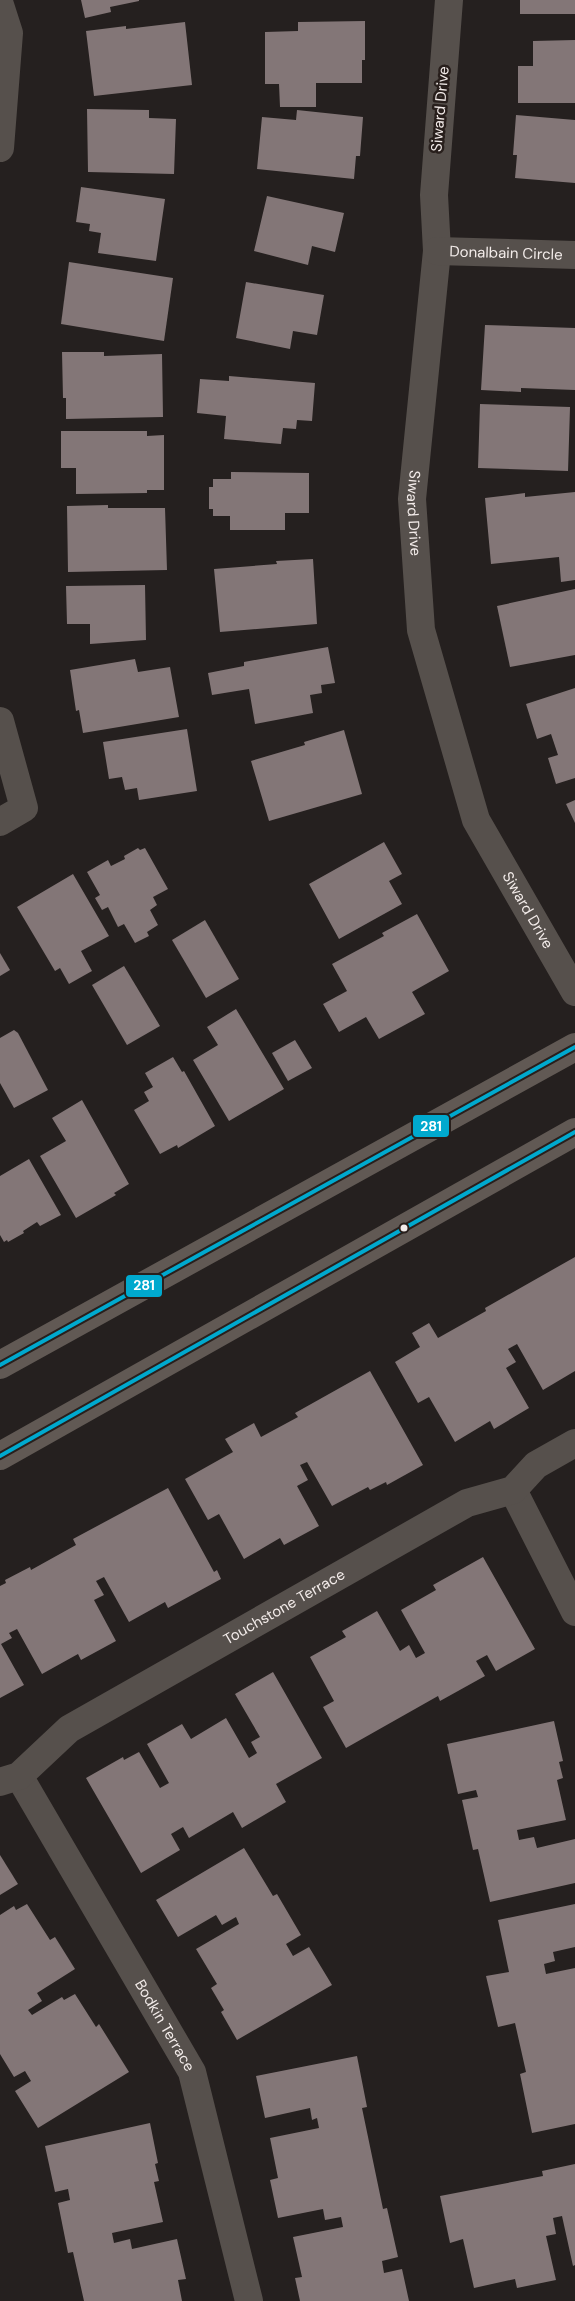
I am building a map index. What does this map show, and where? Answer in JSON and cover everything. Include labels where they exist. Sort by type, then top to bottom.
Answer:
[{"type":"main road","points":[[0,1365],[575,1048]]},
{"type":"main road","points":[[0,1456],[575,1132]]},
{"type":"street","name":"Siward Drive","points":[[449,0],[434,195],[437,251],[412,499],[421,630],[476,820],[575,992]]},
{"type":"street","points":[[0,5],[4,34],[0,148]]},
{"type":"street","name":"Donalbain Circle","points":[[437,251],[575,255]]},
{"type":"street","points":[[0,720],[24,808],[0,822]]},
{"type":"street","points":[[575,1443],[536,1465],[513,1490],[575,1612]]},
{"type":"street","name":"Touchstone Terrace","points":[[9,1779],[69,1729],[467,1503],[513,1490]]},
{"type":"street","name":"Bodkin Terrace","points":[[9,1779],[192,2072],[249,2301]]},
{"type":"building","points":[[81,0],[139,1],[110,7],[111,12],[85,18]]},
{"type":"building","points":[[520,0],[575,0],[575,14],[520,14]]},
{"type":"building","points":[[365,21],[365,60],[362,60],[362,83],[316,83],[316,107],[280,107],[279,84],[265,84],[265,32],[298,31],[298,22]]},
{"type":"building","points":[[185,22],[192,85],[94,96],[86,31],[126,26],[126,29]]},
{"type":"building","points":[[575,40],[575,103],[518,103],[518,66],[533,66],[533,41]]},
{"type":"building","points":[[87,109],[149,110],[149,118],[176,119],[174,174],[88,172]]},
{"type":"building","points":[[297,110],[363,117],[360,156],[356,156],[354,179],[257,169],[262,117],[296,120]]},
{"type":"building","points":[[516,115],[575,120],[575,183],[515,178],[517,155],[513,155]]},
{"type":"building","points":[[81,187],[165,199],[156,261],[98,253],[101,233],[89,231],[90,224],[76,222]]},
{"type":"building","points":[[267,196],[344,213],[335,252],[312,246],[308,265],[254,251]]},
{"type":"building","points":[[69,262],[173,278],[164,341],[61,324]]},
{"type":"building","points":[[246,282],[324,295],[317,335],[293,331],[290,349],[236,338]]},
{"type":"building","points":[[485,325],[575,328],[575,390],[521,388],[521,392],[481,390]]},
{"type":"building","points":[[62,352],[104,352],[104,356],[162,354],[163,417],[66,419],[66,398],[63,398]]},
{"type":"building","points":[[229,376],[315,383],[312,421],[297,420],[296,429],[283,428],[281,444],[224,439],[226,416],[197,413],[200,379],[229,381]]},
{"type":"building","points":[[480,404],[570,407],[568,471],[478,468]]},
{"type":"building","points":[[61,431],[147,431],[147,436],[164,435],[164,490],[147,490],[147,493],[76,494],[76,468],[61,468]]},
{"type":"building","points":[[231,472],[309,473],[309,513],[285,513],[285,530],[230,530],[230,516],[213,516],[213,509],[209,509],[209,487],[213,487],[213,479],[231,479]]},
{"type":"building","points":[[575,492],[575,580],[561,582],[559,557],[491,564],[485,498],[525,493],[525,497]]},
{"type":"building","points":[[108,505],[108,508],[165,508],[167,570],[68,572],[67,506]]},
{"type":"building","points":[[313,559],[317,624],[220,632],[214,569],[277,564],[276,561]]},
{"type":"building","points":[[145,585],[146,640],[90,644],[90,624],[67,624],[66,586]]},
{"type":"building","points":[[575,589],[575,655],[510,667],[497,606]]},
{"type":"building","points":[[328,647],[335,683],[321,685],[322,693],[310,695],[313,713],[255,724],[249,689],[212,695],[208,673],[244,666],[244,662]]},
{"type":"building","points":[[135,659],[138,672],[170,667],[179,717],[83,733],[79,710],[76,711],[70,670]]},
{"type":"building","points":[[575,688],[575,778],[556,784],[548,758],[558,755],[551,734],[537,739],[526,704]]},
{"type":"building","points":[[187,729],[197,791],[139,800],[137,788],[125,790],[122,777],[109,779],[103,742]]},
{"type":"building","points":[[344,730],[362,794],[269,821],[251,761],[305,745],[304,742]]},
{"type":"building","points":[[575,800],[575,823],[566,804]]},
{"type":"building","points":[[384,842],[402,874],[389,881],[402,904],[339,939],[309,884]]},
{"type":"building","points":[[138,848],[140,850],[145,848],[168,889],[153,897],[157,905],[150,910],[158,925],[147,932],[149,936],[135,943],[124,924],[118,927],[108,907],[102,910],[95,898],[100,895],[87,872],[108,860],[111,866],[125,859],[124,856]]},
{"type":"building","points":[[73,874],[109,936],[81,951],[92,971],[69,984],[60,968],[55,971],[17,907]]},
{"type":"building","points":[[417,914],[449,971],[412,992],[425,1014],[379,1039],[366,1017],[339,1032],[323,1004],[347,991],[332,964],[384,936],[382,933]]},
{"type":"building","points":[[205,920],[239,979],[206,998],[172,940]]},
{"type":"building","points":[[0,953],[10,970],[0,976]]},
{"type":"building","points":[[124,966],[160,1026],[127,1045],[92,985]]},
{"type":"building","points":[[236,1009],[284,1089],[229,1121],[193,1060],[218,1045],[207,1027]]},
{"type":"building","points":[[14,1030],[18,1033],[48,1090],[14,1108],[0,1083],[0,1038]]},
{"type":"building","points":[[295,1040],[312,1068],[288,1081],[272,1053]]},
{"type":"building","points":[[173,1057],[182,1072],[184,1071],[215,1126],[178,1148],[177,1145],[160,1154],[134,1110],[149,1101],[144,1092],[153,1087],[145,1073]]},
{"type":"building","points":[[82,1100],[129,1184],[114,1193],[116,1195],[76,1218],[40,1156],[66,1141],[52,1118]]},
{"type":"building","points":[[29,1159],[61,1215],[40,1226],[37,1222],[23,1231],[24,1233],[8,1242],[7,1240],[4,1242],[0,1235],[0,1176]]},
{"type":"building","points":[[575,1257],[575,1371],[543,1390],[517,1344],[508,1349],[516,1362],[506,1368],[529,1408],[494,1429],[490,1421],[455,1442],[429,1397],[418,1403],[395,1362],[420,1347],[412,1333],[429,1323],[438,1338],[486,1311],[485,1308]]},
{"type":"building","points":[[370,1371],[423,1465],[387,1485],[386,1482],[370,1490],[368,1487],[332,1506],[307,1462],[300,1465],[308,1480],[297,1486],[319,1526],[284,1545],[280,1538],[244,1559],[219,1514],[208,1520],[185,1479],[233,1452],[225,1439],[254,1423],[261,1437],[298,1417],[295,1413]]},
{"type":"building","points":[[168,1488],[214,1572],[217,1570],[221,1579],[168,1608],[165,1602],[129,1622],[104,1577],[96,1581],[104,1595],[94,1600],[116,1641],[81,1660],[78,1654],[42,1674],[17,1629],[9,1633],[12,1638],[1,1644],[24,1685],[0,1698],[0,1586],[6,1583],[5,1580],[30,1567],[31,1570],[76,1545],[73,1539]]},
{"type":"building","points":[[483,1557],[535,1649],[496,1671],[487,1655],[476,1661],[485,1676],[440,1701],[438,1696],[346,1748],[323,1707],[334,1701],[310,1657],[346,1637],[342,1631],[377,1611],[400,1651],[409,1645],[416,1658],[425,1653],[401,1610],[436,1590],[433,1585]]},
{"type":"building","points":[[273,1672],[322,1758],[276,1784],[286,1802],[242,1828],[233,1812],[189,1838],[183,1827],[171,1834],[180,1850],[141,1873],[86,1778],[123,1757],[124,1760],[139,1752],[160,1788],[169,1783],[147,1744],[182,1724],[191,1739],[226,1718],[249,1758],[257,1753],[251,1742],[260,1737],[235,1694]]},
{"type":"building","points":[[554,1721],[563,1761],[559,1762],[563,1778],[557,1780],[566,1820],[517,1830],[519,1840],[534,1837],[537,1848],[575,1839],[575,1883],[490,1902],[478,1849],[473,1850],[462,1800],[478,1797],[476,1790],[458,1794],[447,1744]]},
{"type":"building","points":[[244,1848],[273,1896],[277,1894],[301,1935],[286,1944],[293,1956],[309,1947],[332,1985],[237,2040],[221,2012],[224,2010],[211,1988],[217,1984],[196,1949],[239,1924],[236,1917],[222,1925],[216,1915],[178,1937],[156,1900]]},
{"type":"building","points":[[0,1855],[18,1884],[0,1895]]},
{"type":"building","points":[[27,1904],[50,1940],[55,1937],[75,1969],[37,1993],[42,2001],[28,2010],[32,2015],[62,1997],[64,2000],[75,1994],[96,2027],[99,2024],[129,2072],[38,2128],[15,2091],[31,2081],[25,2071],[14,2077],[0,2054],[0,1915],[14,1906],[16,1910]]},
{"type":"building","points":[[575,1904],[575,1947],[553,1952],[555,1961],[544,1964],[546,1974],[575,1968],[575,2124],[532,2133],[520,2074],[526,2072],[515,2023],[498,2027],[486,1976],[509,1972],[498,1920]]},
{"type":"building","points":[[357,2056],[367,2107],[362,2108],[383,2209],[387,2208],[398,2257],[382,2261],[384,2273],[402,2269],[409,2301],[300,2301],[295,2278],[302,2277],[293,2237],[343,2227],[341,2217],[325,2220],[323,2209],[278,2218],[270,2180],[278,2178],[270,2138],[319,2128],[317,2118],[312,2120],[310,2108],[265,2118],[256,2076]]},
{"type":"building","points":[[150,2123],[158,2163],[155,2164],[159,2181],[154,2182],[163,2222],[112,2233],[114,2243],[130,2239],[132,2249],[177,2239],[186,2279],[178,2280],[182,2301],[84,2301],[73,2252],[68,2253],[58,2203],[70,2200],[68,2189],[55,2192],[45,2146]]},
{"type":"building","points":[[575,2164],[575,2265],[573,2266],[562,2216],[553,2218],[556,2234],[546,2236],[556,2280],[517,2288],[515,2279],[474,2288],[463,2239],[450,2243],[440,2196],[543,2176],[542,2171]]},
{"type":"transit line","name":"281","points":[[0,1365],[575,1047]]},
{"type":"transit line","name":"281","points":[[0,1456],[575,1132]]}]
